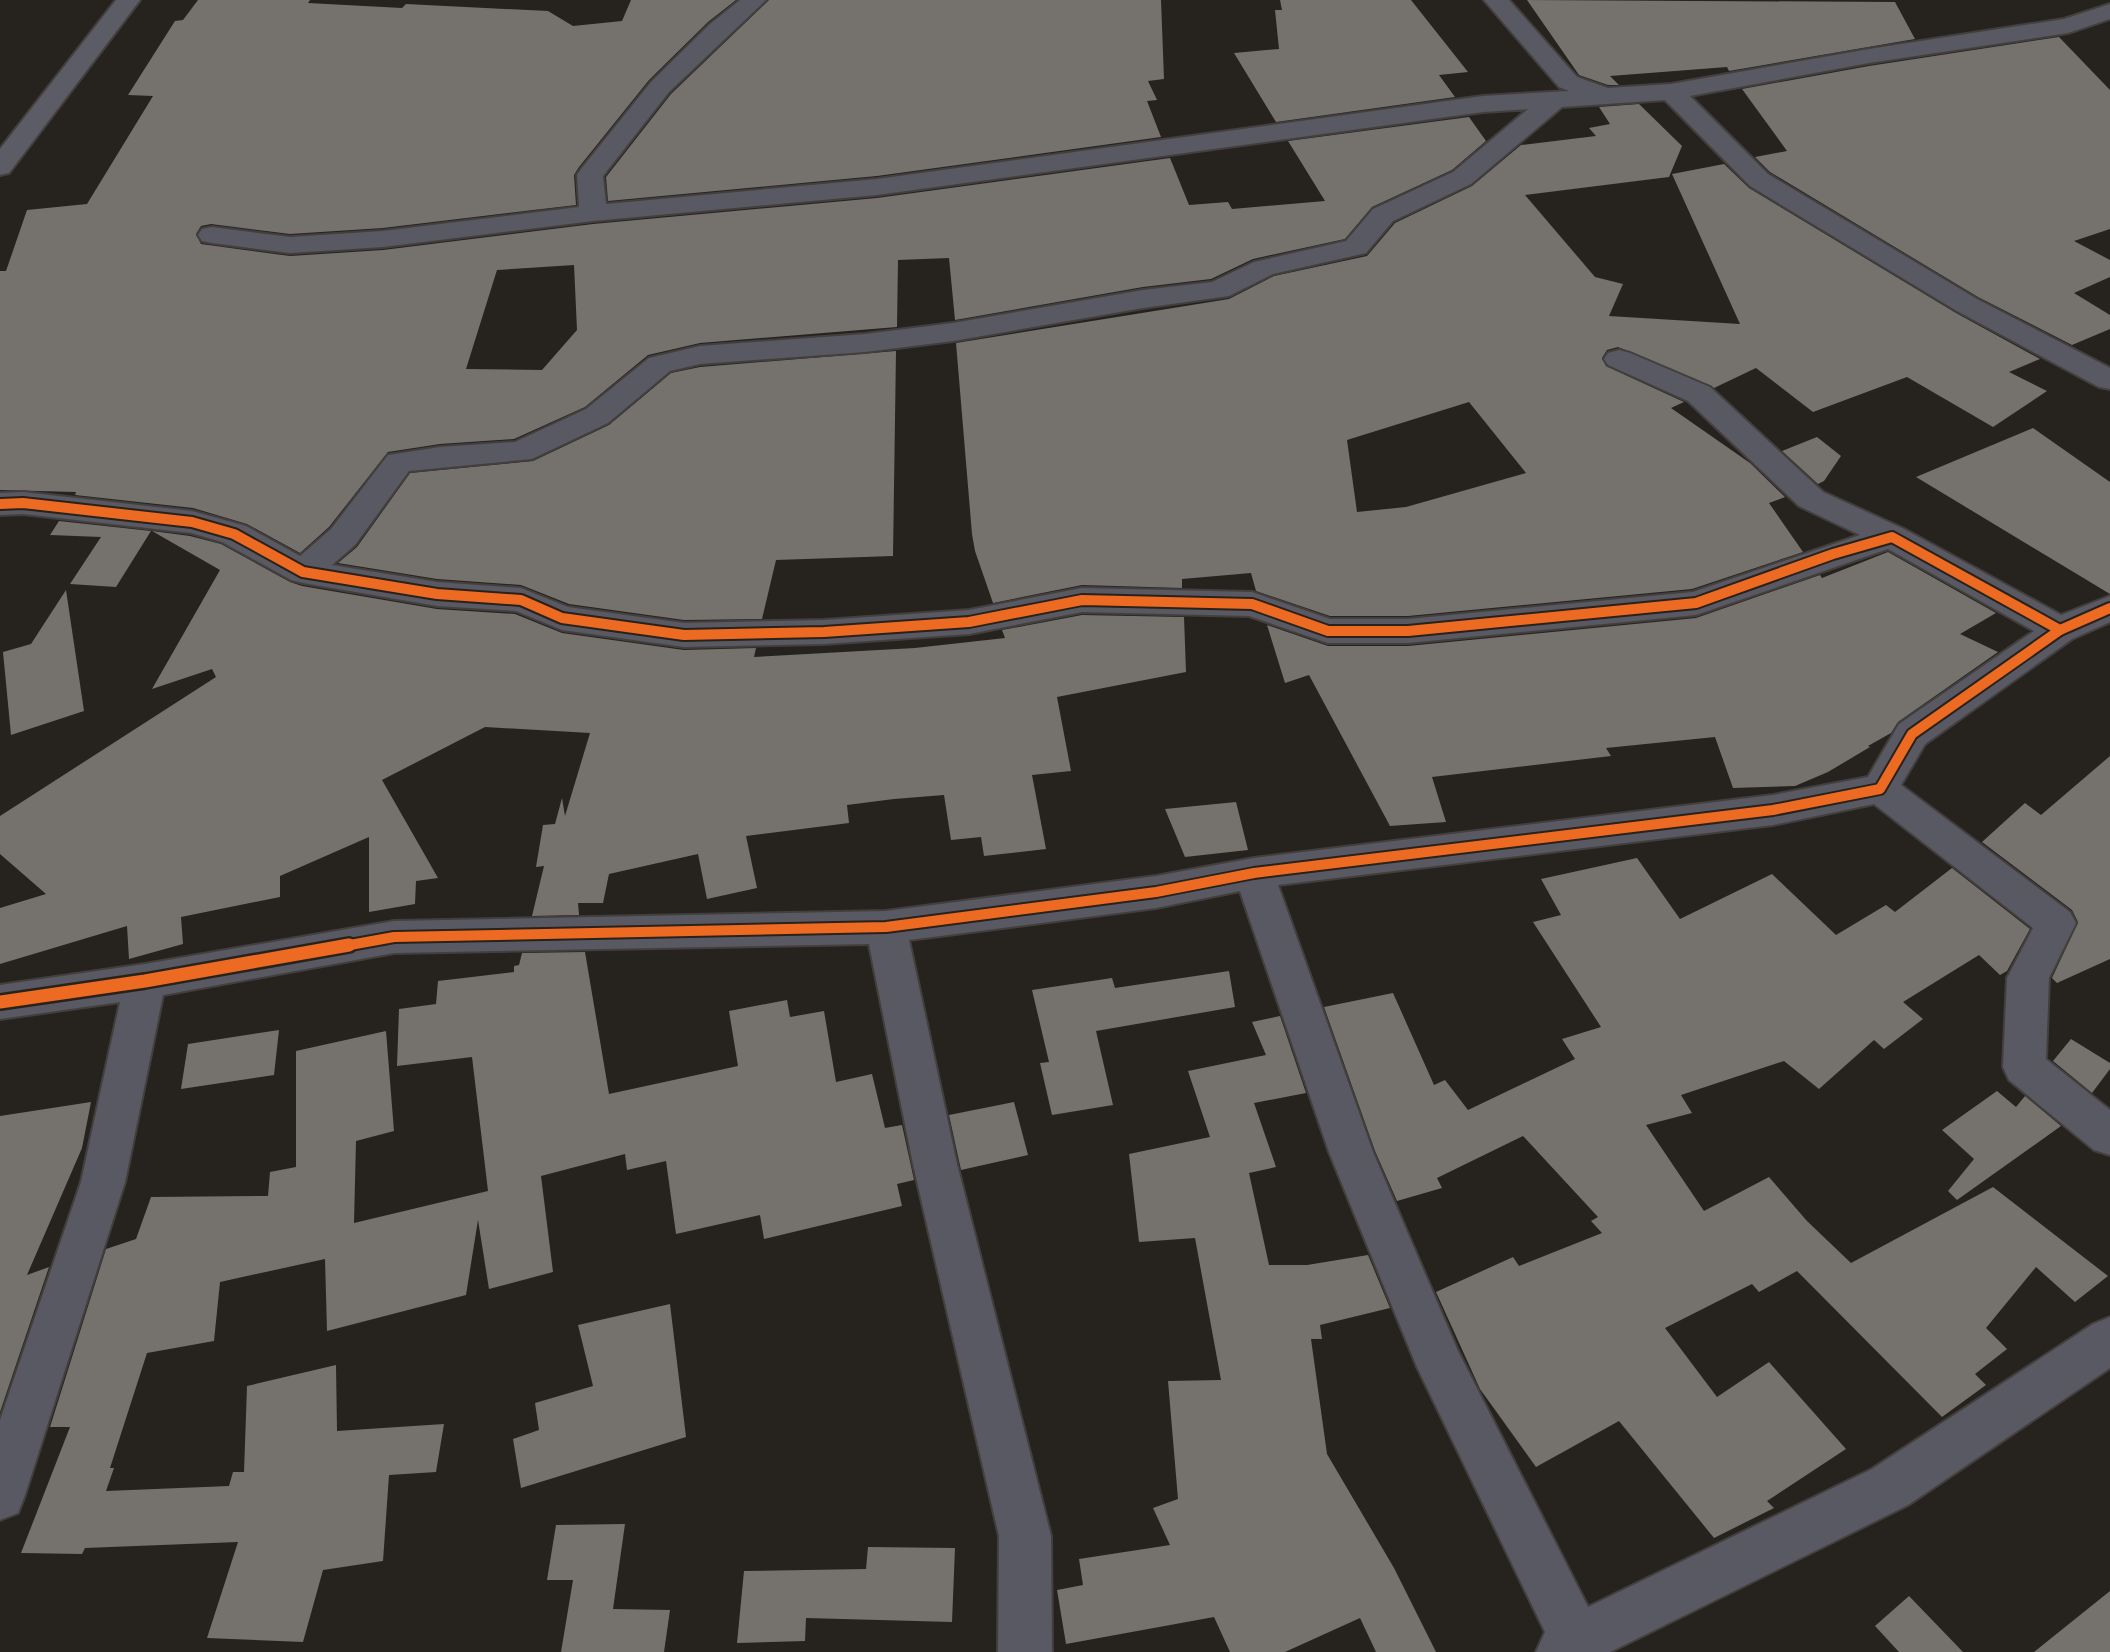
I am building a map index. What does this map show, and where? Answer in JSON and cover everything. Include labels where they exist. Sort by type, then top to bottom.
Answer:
[{"type":"main road","points":[[0,167],[128,0]]},
{"type":"street","points":[[593,213],[590,175],[660,87],[719,29],[754,0]]},
{"type":"street","points":[[1496,0],[1568,82],[1606,96]]},
{"type":"street","points":[[212,235],[290,245],[383,239],[593,213],[877,187],[1483,104],[1671,92],[1869,56],[2068,26],[2110,11]]},
{"type":"street","points":[[1671,92],[1759,180],[1967,305],[2110,380]]},
{"type":"street","points":[[303,572],[343,537],[399,463],[440,457],[520,452],[597,416],[660,364],[700,355],[865,344],[953,332],[1143,299],[1219,290],[1264,268],[1356,247],[1383,215],[1462,178],[1554,100]]},
{"type":"street","points":[[1619,359],[1699,394],[1811,499],[1892,537],[2060,630]]},
{"type":"street","points":[[0,504],[23,503],[192,522],[234,534],[303,572],[437,594],[522,600],[562,618],[684,635],[824,632],[969,622],[1082,600],[1252,604],[1328,631],[1408,631],[1696,603],[1833,554],[1892,537]]},
{"type":"street","points":[[1880,789],[1912,734],[2060,630],[2110,608]]},
{"type":"street","points":[[0,1003],[145,981],[394,937],[886,927],[1156,892],[1254,873],[1773,810],[1880,789],[2056,923],[2028,978],[2024,1067],[2110,1136]]},
{"type":"street","points":[[1254,873],[1351,1152],[1436,1354],[1570,1646],[1890,1488],[2110,1340]]},
{"type":"street","points":[[886,927],[935,1164],[1025,1536],[1025,1652]]},
{"type":"street","points":[[0,1495],[14,1411],[103,1182],[145,981]]},
{"type":"building","points":[[198,0],[310,0],[308,3],[402,8],[406,4],[548,11],[573,26],[622,21],[631,0],[736,0],[708,22],[649,80],[579,167],[574,175],[576,205],[383,228],[290,234],[211,224],[201,226],[196,234],[201,244],[290,256],[383,250],[593,224],[877,198],[1170,158],[1189,205],[1228,202],[1232,209],[1325,201],[1288,141],[1469,117],[1486,141],[1452,170],[1372,207],[1345,239],[1253,259],[1211,279],[1143,287],[955,320],[949,258],[898,260],[897,327],[700,343],[648,355],[585,407],[514,439],[440,444],[388,452],[329,527],[300,553],[247,524],[193,508],[75,495],[76,492],[0,490],[0,271],[6,271],[27,210],[87,204],[153,96],[128,95],[175,21],[183,20]],"holes":[[[574,265],[577,330],[542,370],[466,369],[497,270]]]},
{"type":"building","points":[[769,0],[1161,0],[1164,79],[1148,81],[1157,100],[1147,101],[1161,137],[877,176],[608,201],[606,177],[671,94]]},
{"type":"building","points":[[1280,0],[1411,0],[1468,72],[1439,75],[1455,97],[1276,122],[1234,53],[1279,49],[1275,10],[1282,10]]},
{"type":"building","points":[[1527,0],[1895,2],[1915,39],[1729,71],[1727,67],[1610,76],[1619,85],[1608,85],[1579,75]]},
{"type":"building","points":[[2059,37],[2110,90],[2110,229],[2074,241],[2110,260],[2110,277],[2074,293],[2110,315],[2110,329],[2072,345],[1978,297],[1770,172],[1755,157],[1787,151],[1742,89],[1869,66]]},
{"type":"building","points":[[1639,104],[1682,146],[1669,177],[1525,195],[1595,277],[1623,284],[1609,316],[1740,324],[1672,174],[1724,164],[1749,188],[1956,313],[2040,359],[2009,372],[2047,391],[1993,427],[1907,377],[1813,412],[1756,368],[1714,388],[1618,347],[1607,350],[1602,358],[1606,366],[1684,402],[1671,408],[1750,463],[1785,497],[1769,503],[1803,552],[1692,589],[1408,616],[1330,616],[1256,591],[1251,573],[1182,579],[1182,588],[1082,585],[993,603],[972,534],[956,343],[1229,299],[1274,276],[1367,256],[1395,223],[1472,186],[1521,145],[1596,136],[1589,128],[1610,124],[1599,107]],"holes":[[[1469,402],[1526,473],[1406,507],[1357,512],[1347,440]]]},
{"type":"building","points":[[896,351],[893,556],[776,560],[762,619],[684,620],[569,604],[521,585],[437,579],[338,563],[357,547],[410,473],[533,461],[609,425],[671,373],[700,367]]},
{"type":"building","points":[[2033,428],[2110,482],[2110,594],[1916,477]]},
{"type":"building","points":[[1817,437],[1841,456],[1824,481],[1818,484],[1782,451]]},
{"type":"building","points":[[59,521],[151,531],[116,587],[70,584],[101,537],[50,535]]},
{"type":"building","points":[[152,531],[190,536],[221,544],[302,586],[437,609],[515,614],[562,633],[684,650],[756,648],[754,657],[915,648],[1005,638],[1002,630],[1082,615],[1184,617],[1186,672],[1057,697],[1071,771],[1032,775],[1046,849],[984,856],[981,837],[951,840],[944,795],[847,805],[849,823],[746,836],[757,888],[707,899],[698,854],[609,874],[603,903],[578,903],[579,915],[532,916],[544,866],[536,867],[543,825],[555,824],[562,798],[565,816],[590,733],[485,727],[382,780],[438,878],[416,881],[415,904],[369,912],[369,837],[280,876],[280,897],[181,917],[183,944],[129,959],[127,926],[0,964],[0,908],[46,894],[0,854],[0,816],[216,677],[212,669],[152,689],[220,570]]},
{"type":"building","points":[[1888,552],[1996,613],[1960,634],[1998,652],[1898,722],[1891,733],[1868,746],[1870,747],[1828,772],[1795,786],[1733,788],[1715,737],[1606,748],[1611,756],[1432,777],[1446,822],[1390,826],[1309,675],[1285,683],[1267,625],[1328,646],[1408,646],[1696,618],[1820,575],[1822,578]]},
{"type":"building","points":[[66,590],[84,711],[11,735],[3,652],[31,644]]},
{"type":"building","points":[[2110,756],[2110,959],[2057,983],[2052,978],[2078,922],[2072,910],[1982,842],[2025,803],[2041,815]]},
{"type":"building","points":[[1236,802],[1248,850],[1185,857],[1165,809]]},
{"type":"building","points":[[1637,858],[1680,919],[1772,874],[1836,935],[1886,905],[1895,912],[1952,868],[2030,929],[2007,971],[2000,975],[1979,955],[1903,1002],[1923,1019],[1884,1049],[1874,1040],[1819,1089],[1784,1061],[1681,1095],[1692,1113],[1646,1125],[1704,1211],[1769,1177],[1807,1221],[1851,1263],[1993,1187],[2108,1276],[2075,1302],[2036,1267],[1986,1328],[2007,1349],[1975,1374],[1986,1385],[1942,1417],[1797,1271],[1759,1292],[1752,1284],[1665,1328],[1717,1397],[1769,1362],[1846,1449],[1767,1501],[1774,1508],[1714,1538],[1619,1421],[1536,1467],[1480,1389],[1436,1292],[1513,1257],[1519,1266],[1602,1233],[1591,1221],[1598,1217],[1523,1136],[1437,1178],[1442,1188],[1397,1201],[1375,1151],[1324,1007],[1393,993],[1434,1085],[1445,1080],[1468,1110],[1575,1059],[1562,1039],[1601,1027],[1533,922],[1561,915],[1541,879]]},
{"type":"building","points":[[585,952],[609,1094],[738,1066],[729,1011],[787,1000],[790,1017],[824,1011],[836,1082],[872,1074],[885,1128],[902,1125],[914,1180],[897,1184],[902,1206],[764,1239],[760,1215],[676,1234],[666,1161],[627,1170],[625,1154],[541,1176],[553,1272],[489,1289],[478,1220],[466,1295],[327,1331],[325,1259],[220,1282],[214,1341],[147,1353],[110,1468],[114,1468],[106,1491],[229,1486],[233,1472],[244,1472],[247,1386],[336,1365],[337,1431],[444,1424],[436,1472],[389,1475],[383,1561],[323,1570],[303,1642],[207,1638],[238,1542],[85,1548],[82,1554],[21,1553],[70,1427],[50,1427],[106,1249],[136,1239],[151,1197],[268,1196],[270,1172],[296,1167],[296,1051],[386,1031],[394,1131],[356,1141],[354,1223],[488,1191],[472,1057],[397,1066],[399,1009],[436,1004],[438,981],[514,972],[514,966],[519,965],[522,953]]},
{"type":"building","points":[[1229,971],[1235,1007],[1096,1031],[1113,1105],[1052,1115],[1040,1063],[1049,1062],[1032,990],[1112,978],[1115,988]]},
{"type":"building","points":[[1280,1016],[1306,1093],[1254,1103],[1276,1167],[1249,1173],[1269,1265],[1307,1265],[1368,1255],[1390,1308],[1320,1325],[1322,1339],[1311,1339],[1327,1454],[1394,1568],[1436,1652],[1376,1652],[1360,1618],[1285,1652],[1230,1652],[1214,1617],[1066,1644],[1057,1590],[1083,1585],[1079,1559],[1170,1545],[1153,1508],[1178,1499],[1168,1381],[1221,1380],[1195,1238],[1139,1242],[1129,1154],[1210,1137],[1188,1071],[1266,1055],[1252,1022]]},
{"type":"building","points":[[279,1030],[274,1075],[181,1089],[188,1044]]},
{"type":"building","points":[[2071,1039],[2110,1063],[2110,1069],[2092,1093],[2053,1061]]},
{"type":"building","points":[[1997,1091],[2016,1107],[2025,1096],[2061,1126],[1957,1200],[1948,1191],[1974,1159],[1942,1130]]},
{"type":"building","points":[[91,1102],[82,1148],[27,1275],[49,1267],[0,1412],[0,1116]]},
{"type":"building","points":[[1014,1102],[1028,1155],[961,1170],[949,1115]]},
{"type":"building","points":[[670,1304],[686,1437],[521,1488],[513,1439],[539,1430],[535,1403],[593,1386],[578,1325]]},
{"type":"building","points":[[625,1524],[613,1609],[670,1610],[664,1652],[561,1652],[573,1580],[547,1580],[556,1525]]},
{"type":"building","points":[[868,1547],[955,1548],[952,1622],[806,1618],[805,1641],[737,1643],[744,1571],[866,1569]]},
{"type":"building","points":[[2110,1591],[2110,1652],[2034,1652]]},
{"type":"building","points":[[1909,1596],[1963,1652],[1899,1652],[1875,1626]]},
{"type":"cycle path","points":[[0,504],[23,503],[192,522],[234,534],[303,572],[437,594],[521,600],[562,618],[684,635],[824,632],[969,622],[1082,600],[1252,604],[1328,631],[1408,631],[1696,603],[1833,554],[1892,537],[2060,630]]},
{"type":"cycle path","points":[[0,1002],[145,981],[394,937],[886,927],[1156,892],[1254,873],[1773,810],[1880,789],[1912,734],[2060,630],[2110,608]]}]
